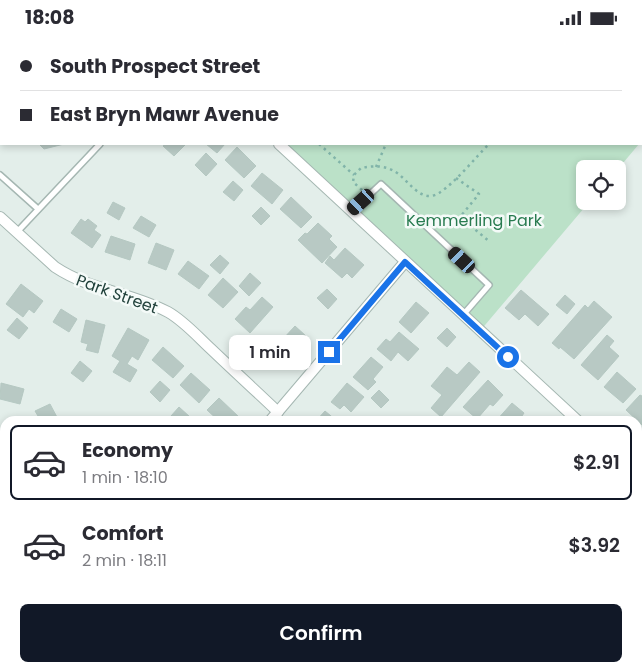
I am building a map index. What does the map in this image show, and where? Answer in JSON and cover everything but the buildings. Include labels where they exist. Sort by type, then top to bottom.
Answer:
[{"type":"street","points":[[281,145],[573,416]]},
{"type":"street","name":"Park Street","points":[[0,217],[55,267],[72,278],[95,287],[145,301],[170,313],[278,412]]},
{"type":"street","points":[[274,416],[405,262]]},
{"type":"lane","points":[[17,232],[99,145]]},
{"type":"lane","points":[[0,175],[38,209]]},
{"type":"lane","points":[[351,211],[381,184],[489,285],[463,315]]},
{"type":"path","points":[[320,145],[354,175],[361,168],[376,167],[393,170],[417,192],[425,196],[439,193],[488,145]]},
{"type":"path","points":[[376,167],[386,145]]},
{"type":"path","points":[[456,178],[479,194],[460,217],[490,242]]},
{"type":"green space","name":"Kemmerling Park","points":[[281,145],[638,145],[626,160],[576,160],[576,210],[582,210],[480,331]]},
{"type":"route","points":[[329,352],[405,262],[508,357]]}]
